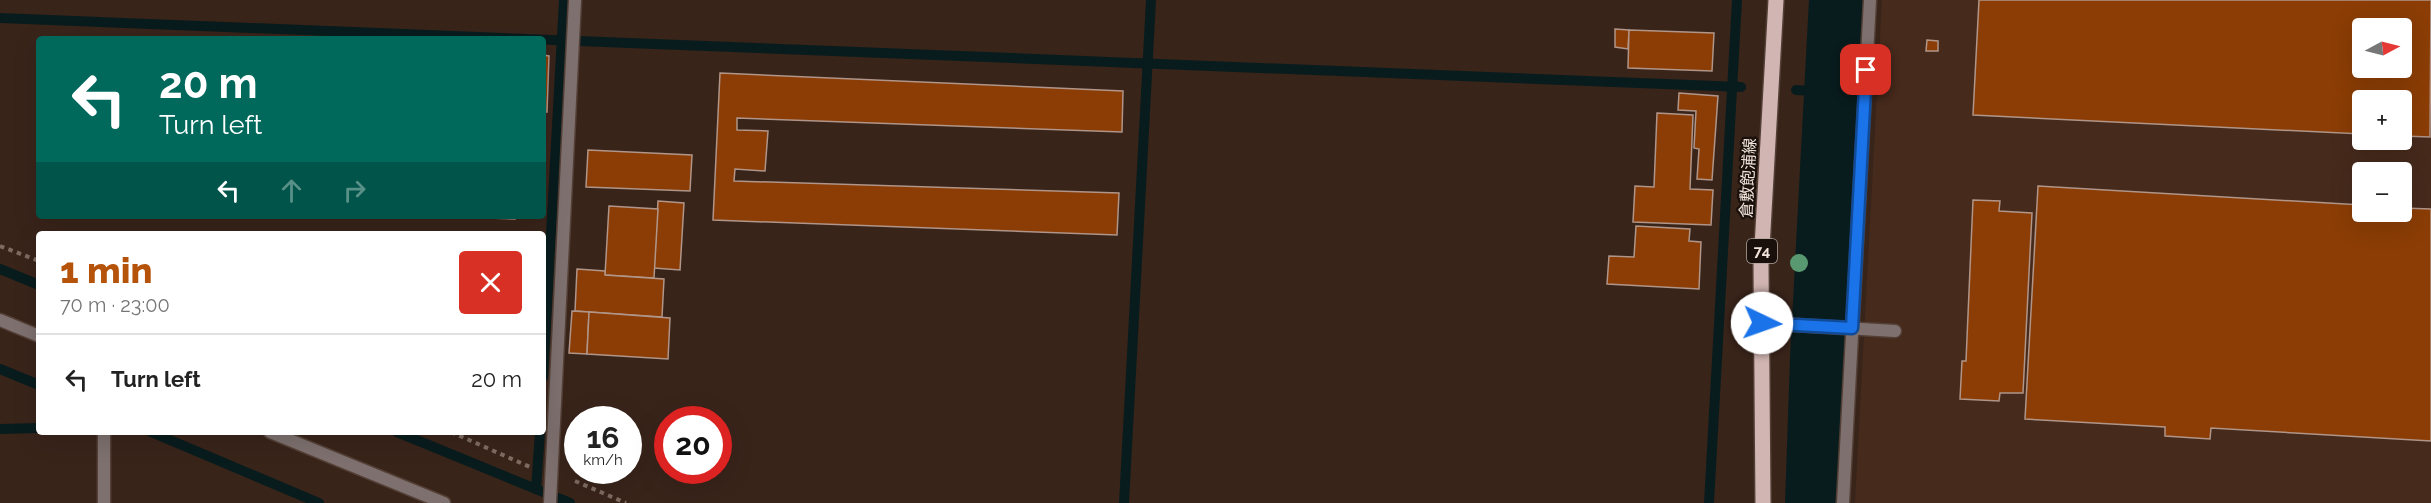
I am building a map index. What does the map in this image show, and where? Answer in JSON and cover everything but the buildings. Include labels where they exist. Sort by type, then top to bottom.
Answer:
[{"type":"main road","name":"倉敷飽浦線","points":[[1763,503],[1761,265],[1776,0]]},
{"type":"street","points":[[550,503],[575,0]]},
{"type":"street","points":[[1843,503],[1870,0]]},
{"type":"street","points":[[0,320],[36,335]]},
{"type":"street","points":[[1762,323],[1894,331]]},
{"type":"street","points":[[104,435],[104,503]]},
{"type":"street","points":[[277,435],[444,503]]},
{"type":"path","points":[[0,246],[36,260]]},
{"type":"path","points":[[458,435],[529,467]]},
{"type":"path","points":[[551,477],[564,476],[626,503]]},
{"type":"shaded area","points":[[1882,0],[2431,0],[2431,503],[1855,503]]},
{"type":"waterway","points":[[546,323],[564,0]]},
{"type":"waterway","points":[[1124,503],[1151,0]]},
{"type":"waterway","points":[[1709,503],[1737,0]]},
{"type":"waterway","points":[[1816,503],[1821,358],[1840,0]]},
{"type":"waterway","points":[[0,18],[454,36]]},
{"type":"waterway","points":[[546,40],[1741,87]]},
{"type":"waterway","points":[[1796,90],[1835,92]]},
{"type":"waterway","points":[[0,269],[36,284]]},
{"type":"waterway","points":[[0,369],[36,384]]},
{"type":"waterway","points":[[0,429],[36,428]]},
{"type":"waterway","points":[[158,435],[319,503]]},
{"type":"waterway","points":[[404,435],[570,503]]},
{"type":"waterway","points":[[536,489],[540,435]]},
{"type":"route","points":[[1762,323],[1852,328],[1866,70]]}]
